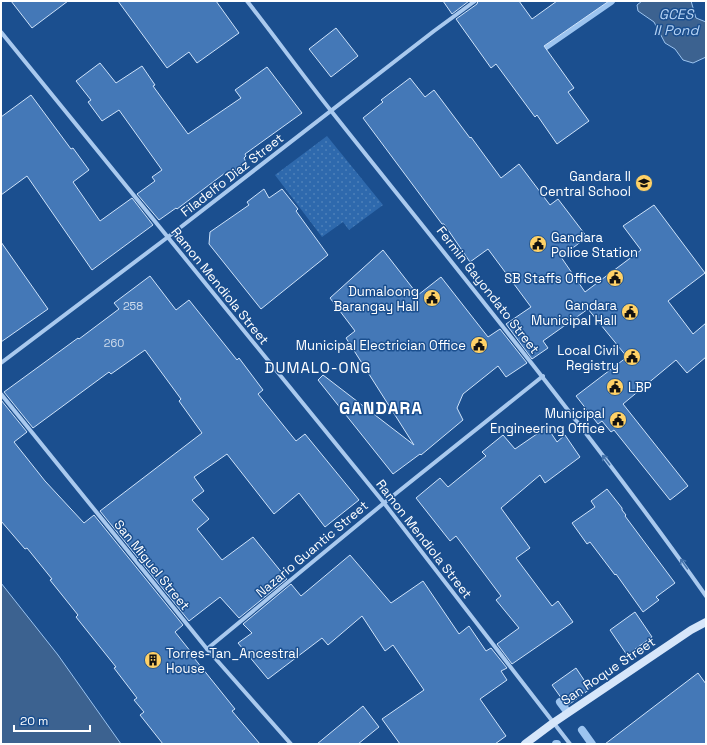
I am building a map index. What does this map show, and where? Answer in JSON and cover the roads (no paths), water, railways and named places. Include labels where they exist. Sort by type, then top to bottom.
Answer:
[{"type":"main road","name":"San Roque Street","points":[[525,744],[553,723],[691,630],[706,622]]},
{"type":"street","name":"Fermin Gayondato Street","points":[[247,1],[331,111],[542,376],[651,519],[706,596]]},
{"type":"street","name":"Filadelfo Diaz Street","points":[[1,363],[168,237],[434,31],[475,1]]},
{"type":"street","name":"Ramon Mendiola Street","points":[[1,32],[384,503],[570,744]]},
{"type":"street","name":"Nazario Guantic Street","points":[[207,649],[384,503],[542,376]]},
{"type":"street","name":"San Miguel Street","points":[[1,394],[207,649],[291,744]]},
{"type":"water","name":"GCES II Pond","points":[[642,1],[691,1],[696,18],[706,22],[706,57],[693,63],[683,60],[675,49],[665,43],[654,22],[638,11],[637,5]]},
{"type":"water","points":[[1,583],[58,655],[121,744],[1,744]]},
{"type":"waterway","points":[[543,48],[611,1]]},
{"type":"waterway","points":[[560,702],[566,710]]},
{"type":"waterway","points":[[582,730],[592,744]]},
{"type":"place","name":"Gandara II Central School","points":[[644,183]]},
{"type":"place","name":"Gandara Police Station","points":[[538,244]]},
{"type":"place","name":"SB Staffs Office","points":[[615,278]]},
{"type":"place","name":"Dumaloong Barangay Hall","points":[[432,298]]},
{"type":"place","name":"Gandara Municipal Hall","points":[[630,312]]},
{"type":"place","name":"Municipal Electrician Office","points":[[479,345]]},
{"type":"place","name":"Local Civil Registry","points":[[632,357]]},
{"type":"place","name":"LBP","points":[[615,387]]},
{"type":"place","name":"Municipal Engineering Office","points":[[618,420]]},
{"type":"place","name":"Torres-Tan_Ancestral House","points":[[153,660]]},
{"type":"district","name":"DUMALO-ONG","points":[[318,367]]},
{"type":"district","name":"GANDARA","points":[[381,408]]}]
